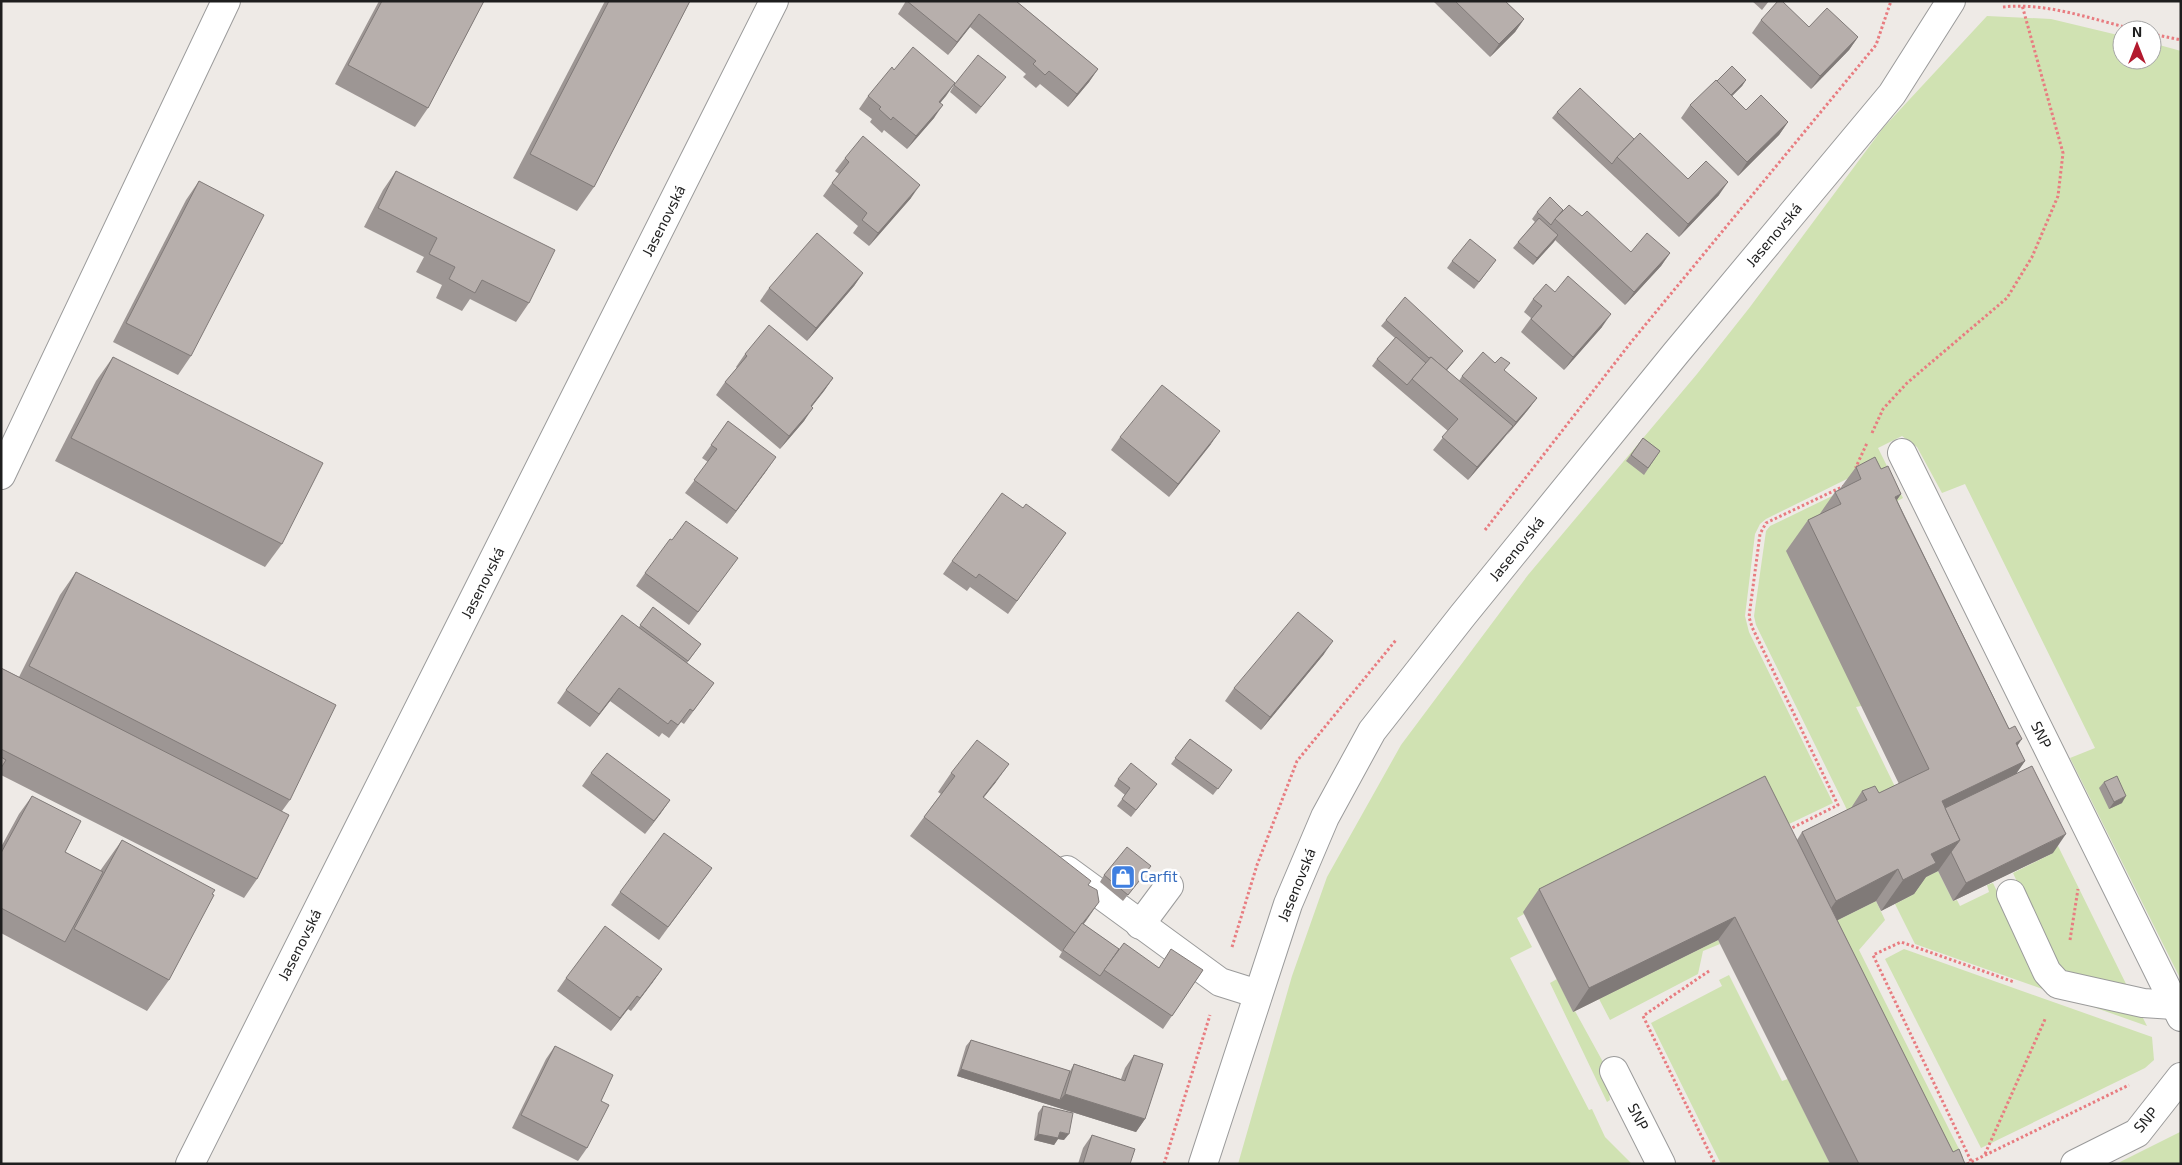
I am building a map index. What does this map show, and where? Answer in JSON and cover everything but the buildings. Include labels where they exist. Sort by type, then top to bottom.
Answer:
[{"type":"street","points":[[1,475],[226,1]]},
{"type":"street","name":"Jasenovská","points":[[190,1164],[774,1]]},
{"type":"street","name":"Jasenovská","points":[[1203,1164],[1288,904],[1318,834],[1372,731],[1463,615],[1676,353],[1892,94],[1951,1]]},
{"type":"street","name":"SNP","points":[[1902,453],[2178,1011]]},
{"type":"street","points":[[1049,857],[1220,982],[1258,994]]},
{"type":"street","points":[[1140,925],[1169,886]]},
{"type":"street","points":[[2011,894],[2047,972],[2058,984],[2178,1011]]},
{"type":"street","name":"SNP","points":[[1614,1071],[1661,1164]]},
{"type":"street","name":"SNP","points":[[2075,1164],[2137,1133],[2181,1078]]},
{"type":"path","points":[[1872,434],[1883,409],[1907,383],[2007,298],[2032,257],[2058,196],[2063,153],[2022,5]]},
{"type":"path","points":[[2003,6],[2022,5],[2054,10],[2112,24]]},
{"type":"path","points":[[2162,36],[2181,40]]},
{"type":"path","points":[[1856,467],[1868,442]]},
{"type":"path","points":[[1856,467],[1902,453]]},
{"type":"path","points":[[1856,467],[1859,473]]},
{"type":"path","points":[[1785,831],[1838,804],[1752,627],[1749,617],[1760,534],[1766,523],[1846,486]]},
{"type":"path","points":[[1985,1154],[2036,1041],[2067,965],[2079,884]]},
{"type":"path","points":[[2018,984],[1901,942],[1873,955],[1969,1162],[2135,1082]]},
{"type":"path","points":[[1709,971],[1644,1016],[1715,1164]]},
{"type":"green space","points":[[1987,16],[2051,19],[2112,34],[2112,70],[2162,70],[2162,46],[2181,51],[2181,980],[2070,758],[2095,748],[1965,484],[1942,493],[1917,447],[1902,436],[1878,448],[1903,498],[1888,506],[1853,476],[1766,519],[1760,524],[1755,534],[1745,616],[1749,632],[1833,803],[1766,835],[1524,914],[1517,918],[1532,947],[1510,958],[1589,1110],[1592,1109],[1605,1137],[1632,1164],[1238,1164],[1292,976],[1327,877],[1401,745],[1528,575],[1697,374],[1750,307],[1883,128]]},
{"type":"green space","points":[[1857,484],[1861,706],[1856,707],[1903,803],[1851,818],[1756,625],[1754,616],[1766,531],[1770,526]]},
{"type":"green space","points":[[2058,846],[2130,992],[2068,977],[2056,967],[2013,873],[2053,853],[2051,849]]},
{"type":"green space","points":[[1938,871],[1953,901],[1957,900],[1960,906],[1989,892],[1987,885],[1993,883],[2038,977],[2140,1012],[2147,1026],[1915,944],[1895,904],[1914,894],[1909,885]]},
{"type":"green space","points":[[1876,901],[1885,920],[1859,950],[1963,1157],[1956,1164],[1814,932]]},
{"type":"green space","points":[[1718,940],[1720,944],[1703,951],[1698,974],[1610,1020],[1599,999]]},
{"type":"green space","points":[[1904,949],[2152,1037],[2154,1060],[2145,1068],[1981,1148],[1885,959]]},
{"type":"green space","points":[[1729,975],[1782,1081],[1788,1079],[1830,1164],[1721,1164],[1651,1023],[1722,986],[1719,980]]},
{"type":"green space","points":[[1557,979],[1573,1012],[1575,1011],[1603,1062],[1605,1062],[1610,1100],[1607,1102],[1550,983]]},
{"type":"green space","points":[[2181,1130],[2181,1164],[2116,1164],[2180,1132]]},
{"type":"place","name":"Carfit","points":[[1123,877]]}]
